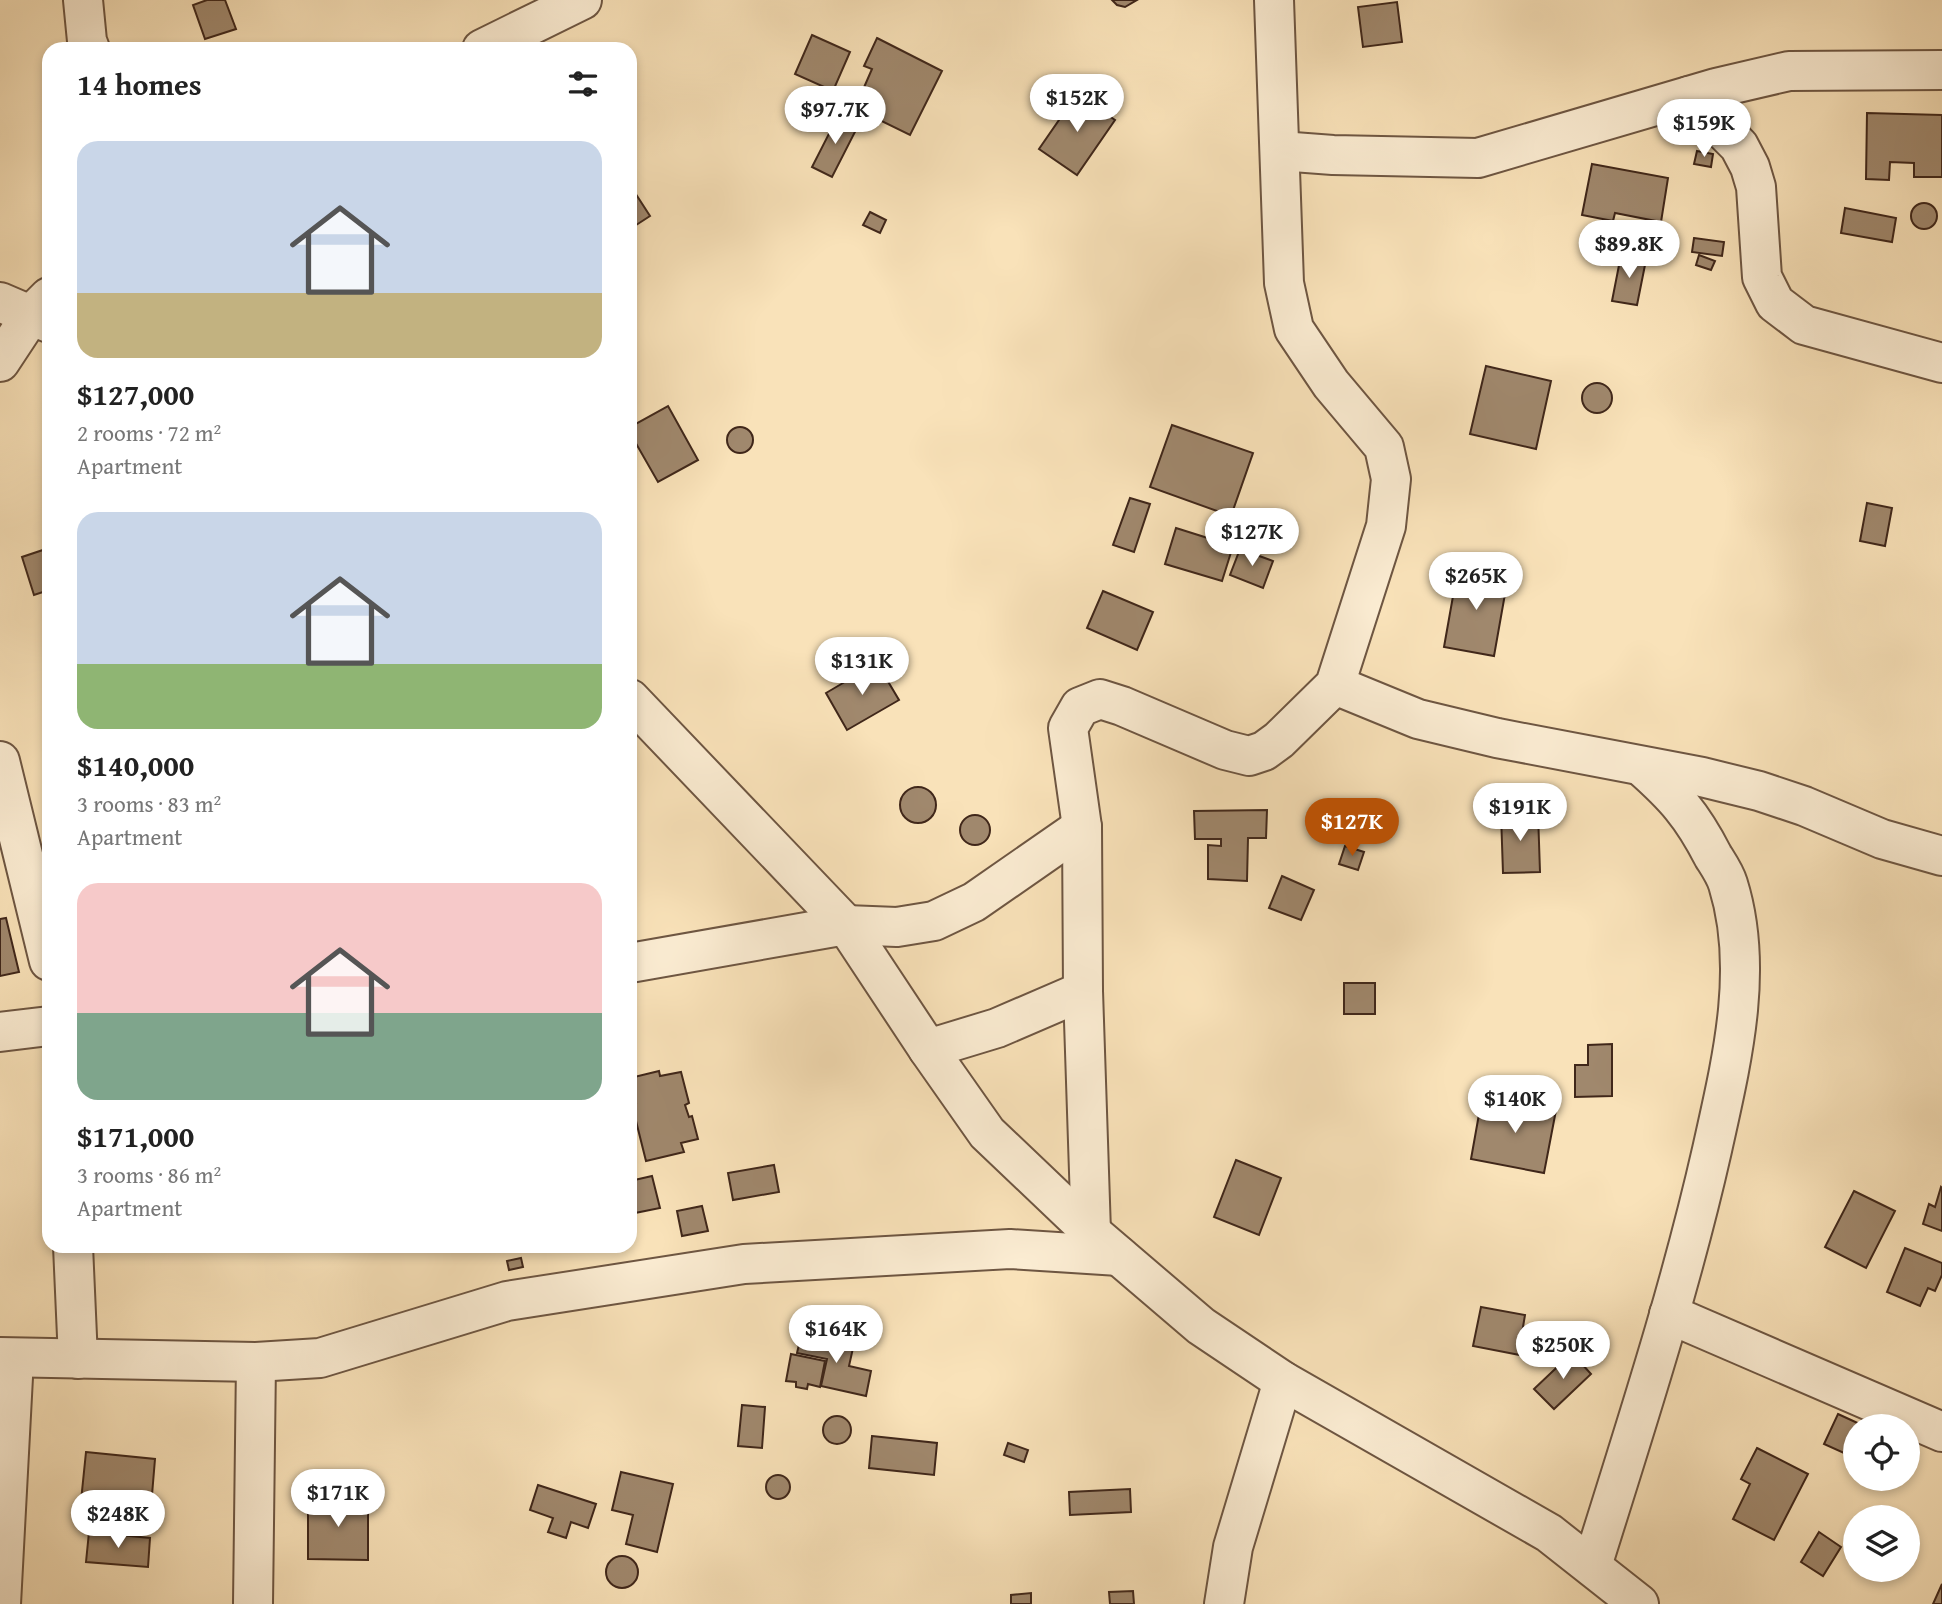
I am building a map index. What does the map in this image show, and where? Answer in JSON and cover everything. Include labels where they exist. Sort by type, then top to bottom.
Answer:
[{"type":"street","points":[[83,0],[87,42]]},
{"type":"street","points":[[496,42],[582,0]]},
{"type":"street","points":[[1105,1244],[1083,992],[1082,827],[1068,728],[1080,707],[1100,699],[1225,750],[1249,756],[1264,751],[1279,740],[1335,685],[1386,526],[1391,479],[1384,447],[1331,384],[1294,329],[1284,283],[1274,0]]},
{"type":"street","points":[[1279,151],[1478,158],[1689,96],[1789,71],[1942,70]]},
{"type":"street","points":[[1689,96],[1739,146],[1750,167],[1756,187],[1762,277],[1775,303],[1804,325],[1942,363]]},
{"type":"street","points":[[0,362],[32,309]]},
{"type":"street","points":[[1335,685],[1418,719],[1497,738],[1759,791],[1804,806],[1882,839],[1942,856]]},
{"type":"street","points":[[637,706],[846,925],[928,1049],[988,1133],[1105,1244],[1201,1326],[1283,1381],[1549,1533],[1639,1604]]},
{"type":"street","points":[[0,761],[42,932]]},
{"type":"street","points":[[1591,1566],[1699,1210],[1739,1013],[1740,945],[1728,883],[1695,820],[1671,792],[1642,766]]},
{"type":"street","points":[[637,962],[846,925],[897,928],[934,921],[974,902],[1082,827]]},
{"type":"street","points":[[928,1049],[996,1028],[1083,992]]},
{"type":"street","points":[[0,1032],[42,1027]]},
{"type":"street","points":[[1,1604],[7,1357],[256,1362],[320,1358],[507,1301],[744,1264],[1105,1244]]},
{"type":"street","points":[[73,1253],[78,1359]]},
{"type":"street","points":[[1669,1314],[1942,1432]]},
{"type":"street","points":[[253,1604],[256,1362]]},
{"type":"street","points":[[1224,1604],[1233,1547],[1283,1381]]},
{"type":"building","points":[[207,0],[225,0],[236,29],[205,39],[193,5]]},
{"type":"building","points":[[1112,0],[1137,0],[1125,7]]},
{"type":"building","points":[[1397,2],[1402,42],[1363,47],[1358,7]]},
{"type":"building","points":[[812,35],[850,52],[833,91],[795,74]]},
{"type":"building","points":[[877,38],[942,71],[910,135],[855,108],[872,69],[864,66]]},
{"type":"building","points":[[1077,94],[1115,120],[1077,175],[1039,149]]},
{"type":"building","points":[[1867,113],[1942,115],[1942,177],[1914,177],[1914,163],[1890,162],[1889,180],[1866,179]]},
{"type":"building","points":[[839,114],[859,124],[832,177],[812,167]]},
{"type":"building","points":[[1697,151],[1713,154],[1711,167],[1694,164]]},
{"type":"building","points":[[1592,164],[1668,178],[1661,222],[1615,213],[1613,221],[1582,215]]},
{"type":"building","points":[[637,196],[650,216],[637,224]]},
{"type":"building","points":[[1924,203],[1933,207],[1937,216],[1933,225],[1924,229],[1915,225],[1911,216],[1915,207]]},
{"type":"building","points":[[1845,208],[1896,218],[1892,242],[1841,233]]},
{"type":"building","points":[[870,212],[886,220],[880,233],[863,225]]},
{"type":"building","points":[[1694,238],[1724,242],[1722,256],[1692,252]]},
{"type":"building","points":[[1621,255],[1646,260],[1637,305],[1612,301]]},
{"type":"building","points":[[1699,255],[1715,261],[1711,270],[1696,265]]},
{"type":"building","points":[[1486,366],[1551,381],[1536,449],[1470,434]]},
{"type":"building","points":[[1597,383],[1607,388],[1612,398],[1607,408],[1597,413],[1587,408],[1582,398],[1587,388]]},
{"type":"building","points":[[668,406],[698,460],[658,482],[637,445],[637,423]]},
{"type":"building","points":[[1172,425],[1253,453],[1231,516],[1150,487]]},
{"type":"building","points":[[740,427],[749,431],[753,440],[749,449],[740,453],[731,449],[727,440],[731,431]]},
{"type":"building","points":[[1130,498],[1150,504],[1134,552],[1113,545]]},
{"type":"building","points":[[1867,503],[1892,508],[1885,546],[1860,541]]},
{"type":"building","points":[[1176,528],[1233,546],[1222,581],[1165,564]]},
{"type":"building","points":[[1240,549],[1273,561],[1263,588],[1230,575]]},
{"type":"building","points":[[42,550],[42,592],[34,595],[22,557]]},
{"type":"building","points":[[1458,568],[1508,577],[1494,656],[1444,647]]},
{"type":"building","points":[[1103,591],[1153,612],[1137,650],[1087,628]]},
{"type":"building","points":[[877,663],[899,700],[847,730],[826,693]]},
{"type":"building","points":[[918,787],[930,793],[936,805],[930,817],[918,823],[906,817],[900,805],[906,793]]},
{"type":"building","points":[[1267,810],[1266,838],[1248,838],[1247,881],[1208,879],[1208,845],[1221,846],[1221,839],[1195,839],[1194,811]]},
{"type":"building","points":[[1538,813],[1540,872],[1503,873],[1501,814]]},
{"type":"building","points":[[975,815],[986,819],[990,830],[986,841],[975,845],[964,841],[960,830],[964,819]]},
{"type":"building","points":[[1345,846],[1364,852],[1358,870],[1339,864]]},
{"type":"building","points":[[1282,876],[1314,890],[1301,920],[1269,908]]},
{"type":"building","points":[[6,918],[19,972],[0,976],[0,919]]},
{"type":"building","points":[[1344,983],[1375,983],[1375,1014],[1344,1014]]},
{"type":"building","points":[[1612,1044],[1612,1096],[1575,1097],[1575,1065],[1588,1065],[1588,1045]]},
{"type":"building","points":[[659,1071],[660,1076],[681,1072],[689,1103],[685,1105],[689,1117],[692,1116],[698,1139],[681,1143],[684,1152],[646,1161],[637,1125],[637,1076]]},
{"type":"building","points":[[1522,1099],[1557,1105],[1544,1173],[1471,1159],[1481,1103],[1520,1110]]},
{"type":"building","points":[[1236,1160],[1281,1178],[1259,1235],[1214,1217]]},
{"type":"building","points":[[774,1165],[779,1192],[733,1200],[728,1173]]},
{"type":"building","points":[[652,1176],[660,1208],[637,1213],[637,1179]]},
{"type":"building","points":[[1941,1187],[1942,1231],[1923,1224],[1929,1204],[1935,1207]]},
{"type":"building","points":[[1854,1191],[1895,1211],[1866,1268],[1825,1247]]},
{"type":"building","points":[[702,1206],[708,1231],[682,1236],[677,1211]]},
{"type":"building","points":[[1905,1248],[1942,1263],[1942,1275],[1935,1291],[1928,1288],[1920,1306],[1887,1292]]},
{"type":"building","points":[[521,1258],[523,1267],[509,1270],[507,1261]]},
{"type":"building","points":[[1481,1307],[1525,1315],[1522,1333],[1529,1334],[1525,1356],[1473,1346]]},
{"type":"building","points":[[802,1332],[816,1335],[815,1340],[853,1348],[849,1366],[871,1371],[866,1396],[821,1386],[827,1359],[797,1353]]},
{"type":"building","points":[[1572,1353],[1591,1374],[1554,1409],[1534,1389]]},
{"type":"building","points":[[791,1354],[825,1361],[820,1387],[808,1384],[807,1389],[796,1387],[796,1382],[786,1381]]},
{"type":"building","points":[[742,1405],[765,1407],[762,1448],[738,1446]]},
{"type":"building","points":[[1838,1414],[1843,1416],[1843,1453],[1824,1444]]},
{"type":"building","points":[[837,1416],[847,1420],[851,1430],[847,1440],[837,1444],[827,1440],[823,1430],[827,1420]]},
{"type":"building","points":[[872,1436],[937,1443],[934,1475],[869,1468]]},
{"type":"building","points":[[1008,1443],[1028,1450],[1024,1462],[1004,1455]]},
{"type":"building","points":[[1757,1448],[1808,1474],[1774,1540],[1733,1519],[1750,1484],[1741,1479]]},
{"type":"building","points":[[86,1452],[155,1459],[151,1507],[81,1501]]},
{"type":"building","points":[[621,1472],[673,1484],[657,1552],[626,1544],[633,1515],[612,1510]]},
{"type":"building","points":[[778,1475],[786,1479],[790,1487],[786,1495],[778,1499],[770,1495],[766,1487],[770,1479]]},
{"type":"building","points":[[538,1485],[596,1504],[588,1528],[571,1522],[566,1538],[548,1532],[553,1518],[530,1510]]},
{"type":"building","points":[[1130,1489],[1131,1512],[1070,1515],[1069,1492]]},
{"type":"building","points":[[308,1499],[368,1499],[368,1560],[308,1559]]},
{"type":"building","points":[[89,1532],[150,1538],[148,1567],[86,1562]]},
{"type":"building","points":[[1819,1532],[1841,1547],[1823,1576],[1801,1562]]},
{"type":"building","points":[[622,1556],[633,1561],[638,1572],[633,1583],[622,1588],[611,1583],[606,1572],[611,1561]]},
{"type":"building","points":[[1942,1584],[1942,1604],[1933,1604]]},
{"type":"building","points":[[1133,1591],[1134,1604],[1110,1604],[1109,1592]]},
{"type":"building","points":[[1031,1593],[1031,1604],[1011,1604],[1011,1595]]}]
